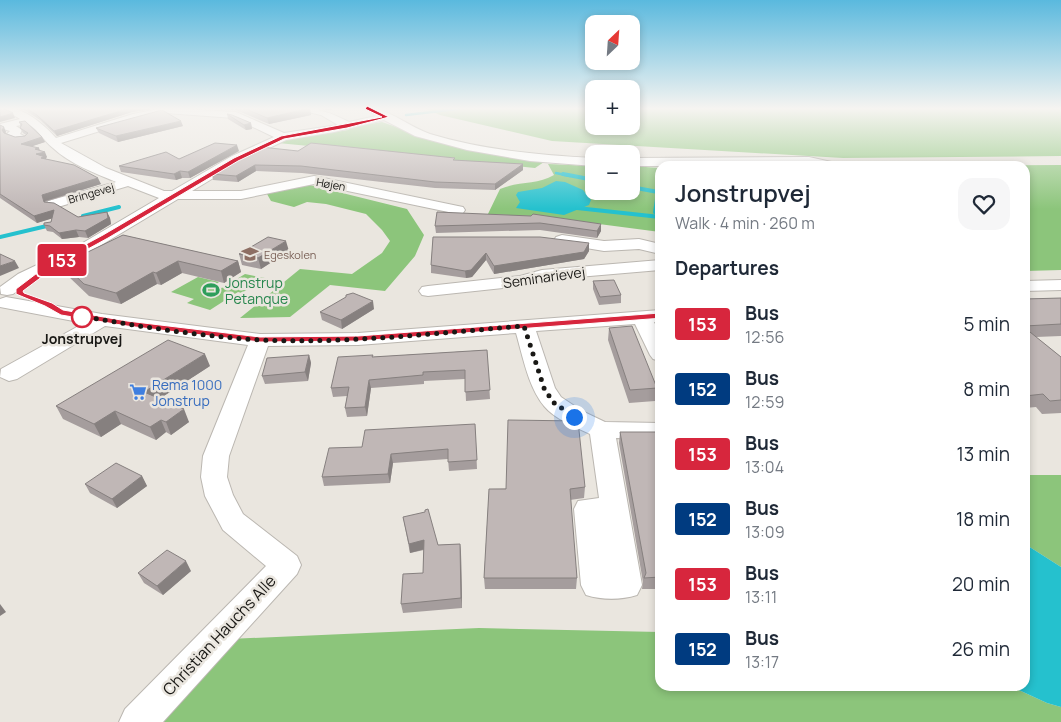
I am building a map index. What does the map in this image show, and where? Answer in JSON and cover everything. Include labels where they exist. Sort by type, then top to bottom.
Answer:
[{"type":"street","name":"Bringevej","points":[[53,142],[81,161],[162,195],[172,196]]},
{"type":"street","points":[[9,296],[52,265],[106,236],[236,159],[273,142]]},
{"type":"street","points":[[451,142],[479,149],[585,161]]},
{"type":"street","points":[[640,162],[655,162]]},
{"type":"street","name":"Højen","points":[[172,196],[242,195],[314,180],[458,210]]},
{"type":"street","name":"Bringevej","points":[[53,204],[129,182]]},
{"type":"street","points":[[548,238],[604,246],[639,244],[655,249]]},
{"type":"street","name":"Seminarievej","points":[[428,291],[521,281],[542,275],[655,265]]},
{"type":"street","points":[[1030,286],[1061,285]]},
{"type":"street","points":[[9,296],[61,313],[260,340],[358,339],[651,316],[655,334]]},
{"type":"street","points":[[9,374],[102,320]]},
{"type":"street","points":[[524,326],[544,388],[553,402],[574,417],[602,430],[655,430]]},
{"type":"street","name":"Christian Hauchs Alle","points":[[138,722],[286,565],[233,522],[219,496],[214,477],[216,456],[260,340]]},
{"type":"street","points":[[602,430],[614,508]]},
{"type":"green space","points":[[439,142],[451,146],[544,162],[535,168],[278,143]]},
{"type":"green space","points":[[564,142],[1061,142],[1061,156],[843,158]]},
{"type":"green space","points":[[548,164],[585,166],[585,200],[640,200],[640,167],[655,168],[655,231],[538,216],[487,216],[500,189],[554,175]]},
{"type":"green space","points":[[1030,165],[1061,165],[1061,270],[1030,271]]},
{"type":"green space","points":[[310,185],[407,209],[424,235],[415,256],[385,291],[330,285],[290,317],[240,318],[300,269],[352,274],[382,253],[390,241],[366,214],[326,204],[307,202],[294,207],[271,201],[267,194]]},
{"type":"green space","name":"Jonstrup Petanque","points":[[245,274],[265,278],[210,310],[187,303],[194,299],[171,292],[198,277],[219,282],[214,286],[222,288]]},
{"type":"green space","points":[[1030,475],[1061,475],[1061,567],[1030,547]]},
{"type":"green space","points":[[479,628],[655,632],[655,691],[1021,691],[1061,707],[1061,722],[158,722],[229,639]]},
{"type":"water","points":[[556,181],[565,182],[583,190],[585,200],[591,200],[589,205],[564,215],[516,208],[520,202],[516,195],[518,192],[542,188]]},
{"type":"water","points":[[1030,547],[1061,567],[1061,707],[1021,691],[1030,691]]},
{"type":"building","points":[[0,142],[28,142],[21,144],[39,148],[35,149],[45,152],[36,154],[45,157],[41,158],[74,165],[98,178],[42,195],[44,202],[54,203],[78,217],[107,212],[108,218],[85,231],[76,230],[59,233],[50,226],[44,225],[44,223],[51,222],[54,210],[34,216],[0,194]]},
{"type":"building","points":[[215,143],[237,145],[188,172],[180,171],[174,174],[119,166],[166,152],[179,159]]},
{"type":"building","points":[[311,143],[455,158],[453,160],[523,164],[495,184],[435,182],[301,166],[255,165],[236,176],[212,174],[261,147],[298,151]]},
{"type":"building","points":[[437,212],[531,216],[533,214],[601,224],[597,231],[540,223],[435,226]]},
{"type":"building","points":[[123,235],[238,261],[221,271],[178,261],[156,273],[153,272],[116,293],[84,284],[63,264]]},
{"type":"building","points":[[268,237],[286,241],[258,258],[239,254]]},
{"type":"building","points":[[433,237],[540,237],[589,243],[584,252],[494,266],[486,253],[471,270],[465,271],[431,265]]},
{"type":"building","points":[[0,254],[15,261],[0,266]]},
{"type":"building","points":[[614,280],[621,295],[600,297],[593,281]]},
{"type":"building","points":[[353,293],[373,301],[341,320],[320,312],[346,297],[346,295]]},
{"type":"building","points":[[1061,298],[1061,324],[1030,326],[1030,299]]},
{"type":"building","points":[[632,326],[655,383],[655,388],[630,390],[609,328]]},
{"type":"building","points":[[1030,332],[1061,357],[1061,400],[1050,401],[1043,394],[1030,395]]},
{"type":"building","points":[[168,340],[205,354],[144,392],[184,409],[166,422],[161,420],[150,427],[115,411],[94,424],[56,406]]},
{"type":"building","points":[[487,350],[490,390],[465,392],[465,370],[423,372],[423,375],[369,380],[365,407],[345,408],[349,387],[331,388],[338,357],[373,355],[372,357]]},
{"type":"building","points":[[309,355],[305,372],[262,376],[267,358]]},
{"type":"building","points":[[508,420],[578,421],[585,487],[570,489],[577,578],[484,578],[489,489],[506,489]]},
{"type":"building","points":[[475,424],[477,460],[448,462],[448,449],[391,454],[388,474],[322,477],[329,448],[362,447],[365,430]]},
{"type":"building","points":[[620,432],[655,432],[655,577],[644,578],[646,573]]},
{"type":"building","points":[[116,463],[142,476],[112,499],[85,484]]},
{"type":"building","points":[[428,509],[438,545],[460,544],[461,598],[401,604],[403,574],[423,573],[424,540],[409,544],[403,517],[425,512]]},
{"type":"building","points":[[167,550],[186,561],[157,586],[138,573]]},
{"type":"waterway","points":[[556,173],[570,176]]},
{"type":"waterway","points":[[563,174],[585,178]]},
{"type":"waterway","points":[[640,189],[655,191]]},
{"type":"waterway","points":[[83,216],[119,207]]},
{"type":"waterway","points":[[577,208],[655,216]]},
{"type":"waterway","points":[[0,237],[51,225]]},
{"type":"bus line","name":"153","points":[[273,142],[236,159],[87,247],[52,265],[19,291],[20,294],[48,305],[61,313],[127,324],[260,340],[358,339],[655,316]]},
{"type":"place","name":"Egeskolen","points":[[250,254]]},
{"type":"place","name":"Jonstrup Petanque","points":[[211,290]]},
{"type":"place","name":"Jonstrupvej","points":[[82,317]]},
{"type":"place","name":"Rema 1000 Jonstrup","points":[[138,392]]},
{"type":"route","points":[[82,317],[76,315],[260,340],[358,339],[524,326],[544,388],[553,402],[574,417]]}]
